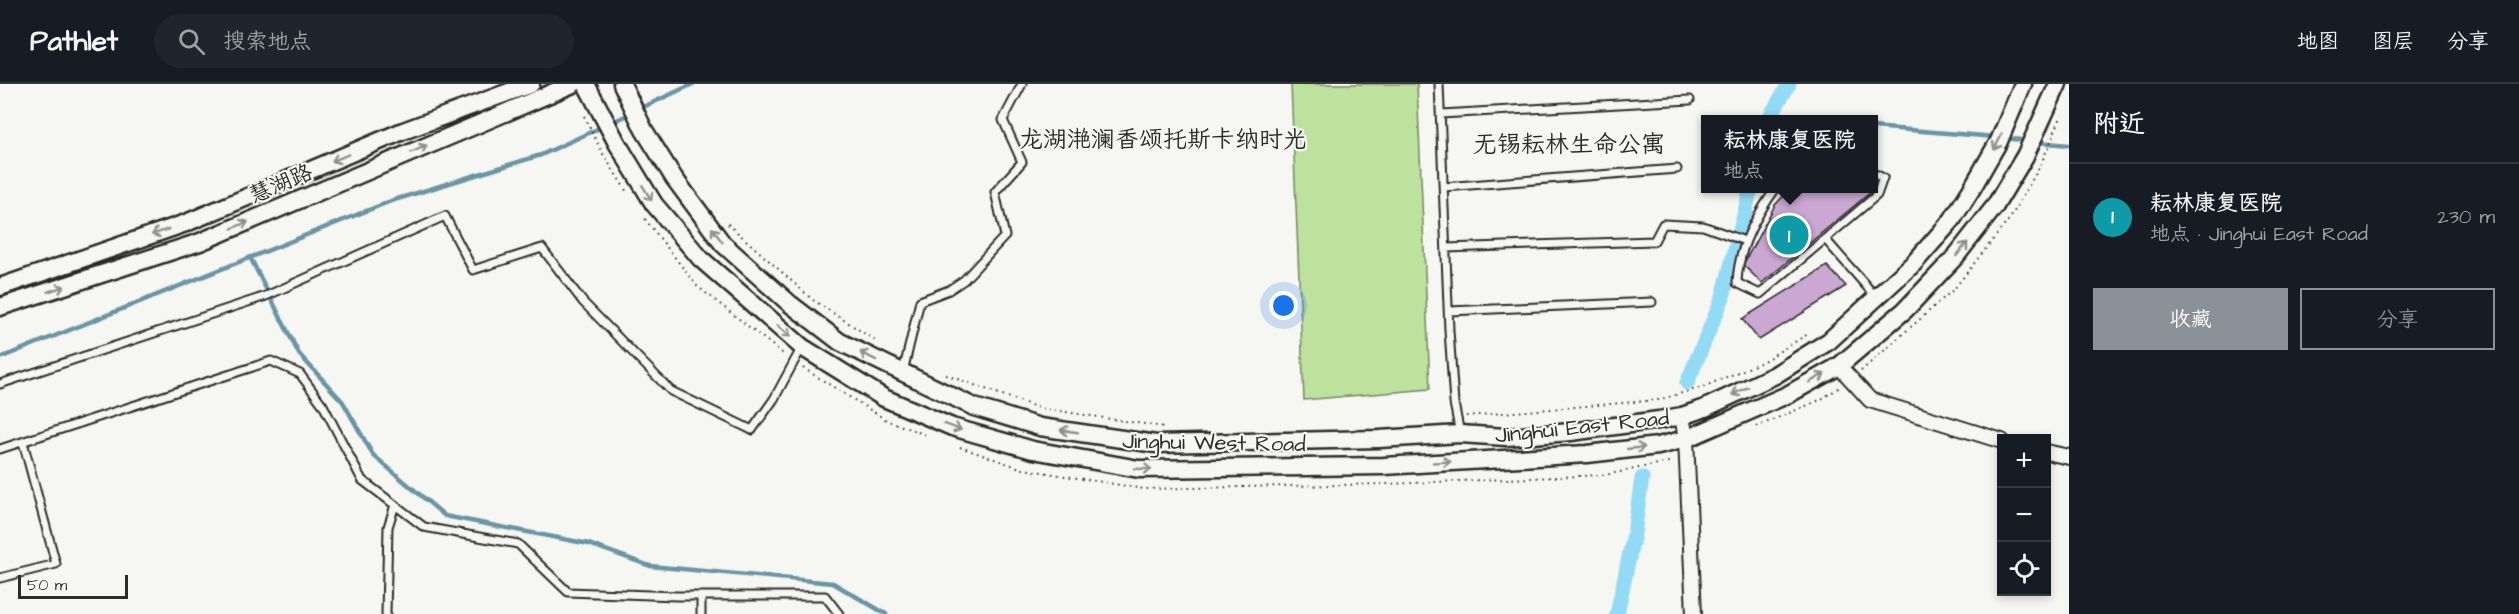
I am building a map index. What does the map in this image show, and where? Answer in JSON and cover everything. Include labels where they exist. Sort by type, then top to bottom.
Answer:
[{"type":"street","name":"慧湖路","points":[[0,287],[186,223],[403,130],[531,84]]},
{"type":"street","name":"慧湖路","points":[[0,307],[200,242],[573,84]]},
{"type":"street","name":"Jinghui West Road","points":[[586,84],[594,119],[617,143],[654,204],[701,259],[802,347],[884,398],[952,427],[1033,450],[1139,469],[1384,466]]},
{"type":"street","name":"Jinghui West Road","points":[[622,84],[644,130],[674,178],[723,244],[789,303],[840,342],[903,374],[974,407],[1040,427],[1156,444],[1379,439]]},
{"type":"street","name":"Jinghui East Road","points":[[1384,466],[1587,454],[1658,446],[1686,439],[1789,394],[1839,366],[1905,310],[1956,256],[1995,206],[2025,156],[2058,84]]},
{"type":"street","name":"Jinghui East Road","points":[[1379,439],[1460,434],[1506,437],[1550,434],[1682,416],[1775,375],[1829,341],[1914,263],[1952,220],[1999,141],[2022,88]]},
{"type":"street","points":[[1839,366],[1870,400],[1997,440]]},
{"type":"street","points":[[1682,416],[1686,439],[1694,614]]},
{"type":"street","points":[[2051,453],[2069,457]]},
{"type":"lane","points":[[903,374],[920,301],[949,290],[964,280],[1005,236],[995,192],[1022,162],[1003,120],[1022,84]]},
{"type":"lane","points":[[1439,84],[1449,311],[1460,434]]},
{"type":"lane","points":[[1441,114],[1690,100]]},
{"type":"lane","points":[[1444,187],[1677,170]]},
{"type":"lane","points":[[1878,176],[1883,178],[1878,192]]},
{"type":"lane","points":[[1773,193],[1744,241],[1738,266],[1737,283],[1760,294],[1878,193]]},
{"type":"lane","points":[[0,384],[266,296],[445,216],[473,270],[542,248],[583,302],[671,391],[752,430],[774,399],[802,347]]},
{"type":"lane","points":[[1446,248],[1654,241],[1663,224],[1703,226],[1744,241]]},
{"type":"lane","points":[[1825,239],[1876,297]]},
{"type":"lane","points":[[1449,311],[1652,302]]},
{"type":"lane","points":[[0,449],[271,361],[300,374],[323,405],[362,480],[424,527],[518,544],[568,592],[701,596],[825,596],[839,614]]},
{"type":"lane","points":[[0,578],[56,564],[23,442]]},
{"type":"lane","points":[[386,614],[388,527],[395,505]]},
{"type":"lane","points":[[701,596],[701,614]]},
{"type":"path","points":[[594,119],[603,154]]},
{"type":"path","points":[[725,220],[813,300],[878,342]]},
{"type":"path","name":"Jinghui East Road","points":[[1457,417],[1658,400],[1703,387],[1762,362],[1809,334]]},
{"type":"path","name":"Jinghui West Road","points":[[939,372],[1039,408],[1166,427]]},
{"type":"green space","points":[[1291,84],[1417,84],[1430,389],[1304,400]]},
{"type":"building","points":[[1786,193],[1870,193],[1762,283],[1743,265],[1775,205]]},
{"type":"building","points":[[1827,266],[1846,286],[1759,340],[1742,319]]},
{"type":"waterway","points":[[639,109],[693,84]]},
{"type":"waterway","points":[[1771,115],[1789,84]]},
{"type":"waterway","points":[[0,358],[391,201],[541,155],[632,113]]},
{"type":"waterway","points":[[1878,127],[1996,137]]},
{"type":"waterway","points":[[2004,138],[2029,141]]},
{"type":"waterway","points":[[2037,142],[2069,145]]},
{"type":"waterway","points":[[1687,383],[1723,297],[1750,193]]},
{"type":"waterway","points":[[250,257],[299,354],[343,402],[373,455],[445,516],[589,544],[650,566],[833,583],[886,614]]},
{"type":"waterway","points":[[1617,614],[1634,534],[1642,478]]},
{"type":"place","name":"耘林康复医院","points":[[1789,235]]},
{"type":"district","name":"龙湖滟澜香颂托斯卡纳时光","points":[[1163,140]]},
{"type":"district","name":"无锡耘林生命公寓","points":[[1569,145]]}]
